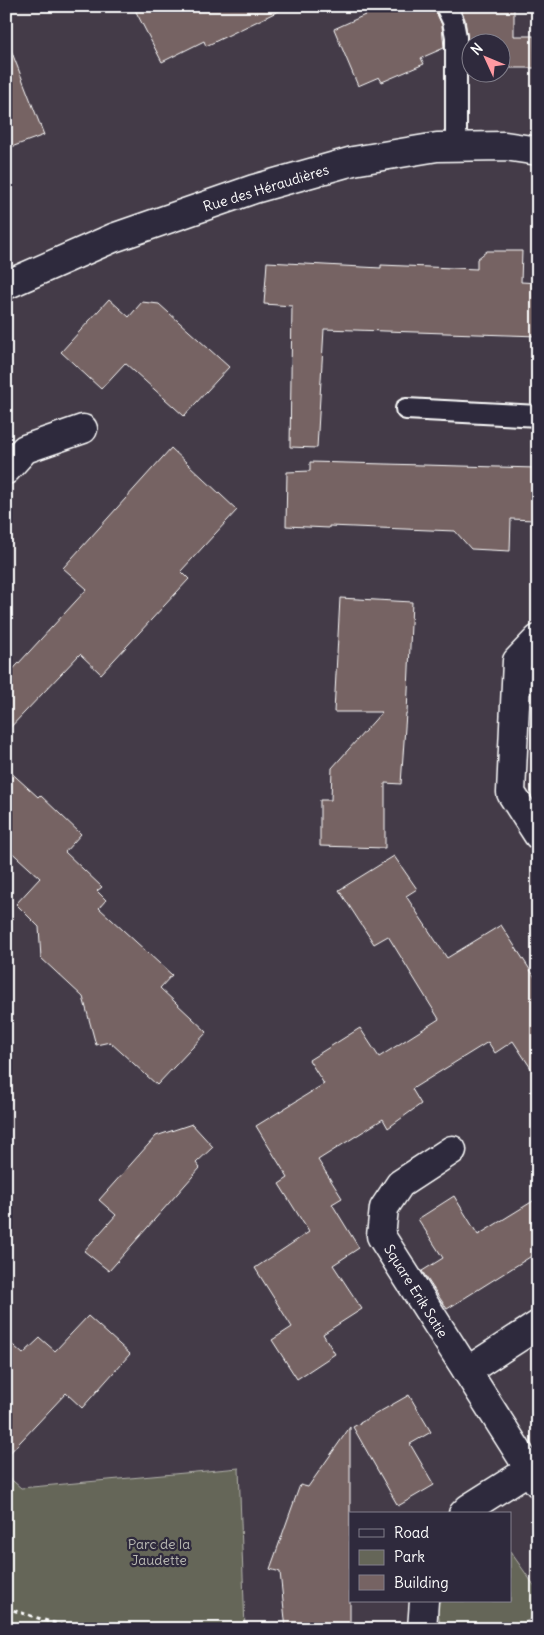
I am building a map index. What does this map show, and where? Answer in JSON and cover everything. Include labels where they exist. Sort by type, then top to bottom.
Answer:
[{"type":"street","name":"Rue des Héraudières","points":[[6,285],[113,238],[254,189],[353,162],[438,147],[505,146],[538,151]]},
{"type":"street","points":[[6,470],[25,449],[83,429]]},
{"type":"street","points":[[538,639],[517,661],[511,792],[538,835]]},
{"type":"street","name":"Square Erik Satie","points":[[452,1150],[400,1184],[384,1208],[381,1236],[534,1477]]},
{"type":"street","points":[[467,1371],[538,1325]]},
{"type":"street","points":[[465,1512],[469,1508],[534,1477]]},
{"type":"street","points":[[422,1629],[424,1602]]},
{"type":"lane","points":[[446,6],[453,21],[456,37],[456,146]]},
{"type":"lane","points":[[406,410],[538,416]]},
{"type":"path","points":[[6,1608],[73,1629]]},
{"type":"path","points":[[526,1629],[538,1621]]},
{"type":"green space","name":"Parc de la Jaudette","points":[[239,1468],[245,1629],[6,1629],[6,1475],[21,1488]]},
{"type":"green space","points":[[512,1554],[538,1591],[538,1614],[514,1629],[441,1629],[436,1602],[512,1602]]},
{"type":"building","points":[[133,6],[289,6],[206,46],[204,41],[162,62]]},
{"type":"building","points":[[385,6],[424,6],[425,9],[435,9],[442,25],[444,48],[421,58],[424,64],[382,82],[379,77],[358,86],[334,29]]},
{"type":"building","points":[[514,8],[514,36],[534,36],[535,68],[512,68],[512,32],[467,32],[465,19],[460,9]]},
{"type":"building","points":[[6,45],[9,45],[44,135],[6,149]]},
{"type":"building","points":[[487,251],[522,251],[521,282],[538,283],[538,336],[324,329],[317,448],[290,447],[292,306],[264,304],[267,262],[381,268],[381,265],[477,269],[477,259]]},
{"type":"building","points":[[109,299],[129,317],[142,302],[159,304],[229,367],[184,416],[125,363],[101,389],[61,352]]},
{"type":"building","points":[[171,448],[237,510],[181,571],[189,579],[101,674],[80,654],[6,732],[6,677],[87,589],[63,568]]},
{"type":"building","points":[[310,462],[536,468],[534,520],[511,519],[510,551],[471,549],[455,531],[286,526],[287,472],[310,471]]},
{"type":"building","points":[[340,598],[412,602],[407,713],[401,784],[385,783],[385,848],[320,846],[320,800],[331,800],[332,768],[382,712],[334,712]]},
{"type":"building","points":[[6,768],[38,797],[40,795],[81,834],[65,852],[102,887],[97,891],[106,900],[99,908],[172,975],[160,988],[207,1032],[157,1085],[110,1042],[96,1045],[83,997],[41,958],[39,927],[16,904],[40,878],[6,847]]},
{"type":"building","points":[[394,856],[417,889],[406,896],[447,958],[501,925],[538,982],[538,1079],[513,1041],[495,1053],[488,1042],[412,1089],[421,1104],[388,1128],[383,1119],[318,1160],[342,1198],[332,1204],[359,1248],[333,1265],[362,1309],[323,1334],[335,1354],[297,1379],[272,1340],[292,1327],[255,1268],[309,1232],[279,1184],[288,1178],[256,1126],[324,1084],[309,1060],[360,1028],[379,1057],[439,1019],[388,936],[374,944],[339,890]]},
{"type":"building","points":[[192,1124],[213,1147],[196,1163],[200,1168],[109,1271],[84,1251],[116,1215],[99,1200],[156,1136]]},
{"type":"building","points":[[454,1196],[478,1235],[538,1198],[538,1252],[447,1309],[422,1271],[443,1258],[418,1219]]},
{"type":"building","points":[[88,1316],[130,1354],[82,1408],[66,1393],[6,1457],[6,1339],[23,1354],[40,1338],[55,1351]]},
{"type":"building","points":[[409,1395],[431,1432],[410,1444],[434,1485],[398,1506],[353,1427]]},
{"type":"building","points":[[350,1427],[350,1629],[286,1629],[280,1572],[270,1569],[300,1485],[308,1487]]}]
